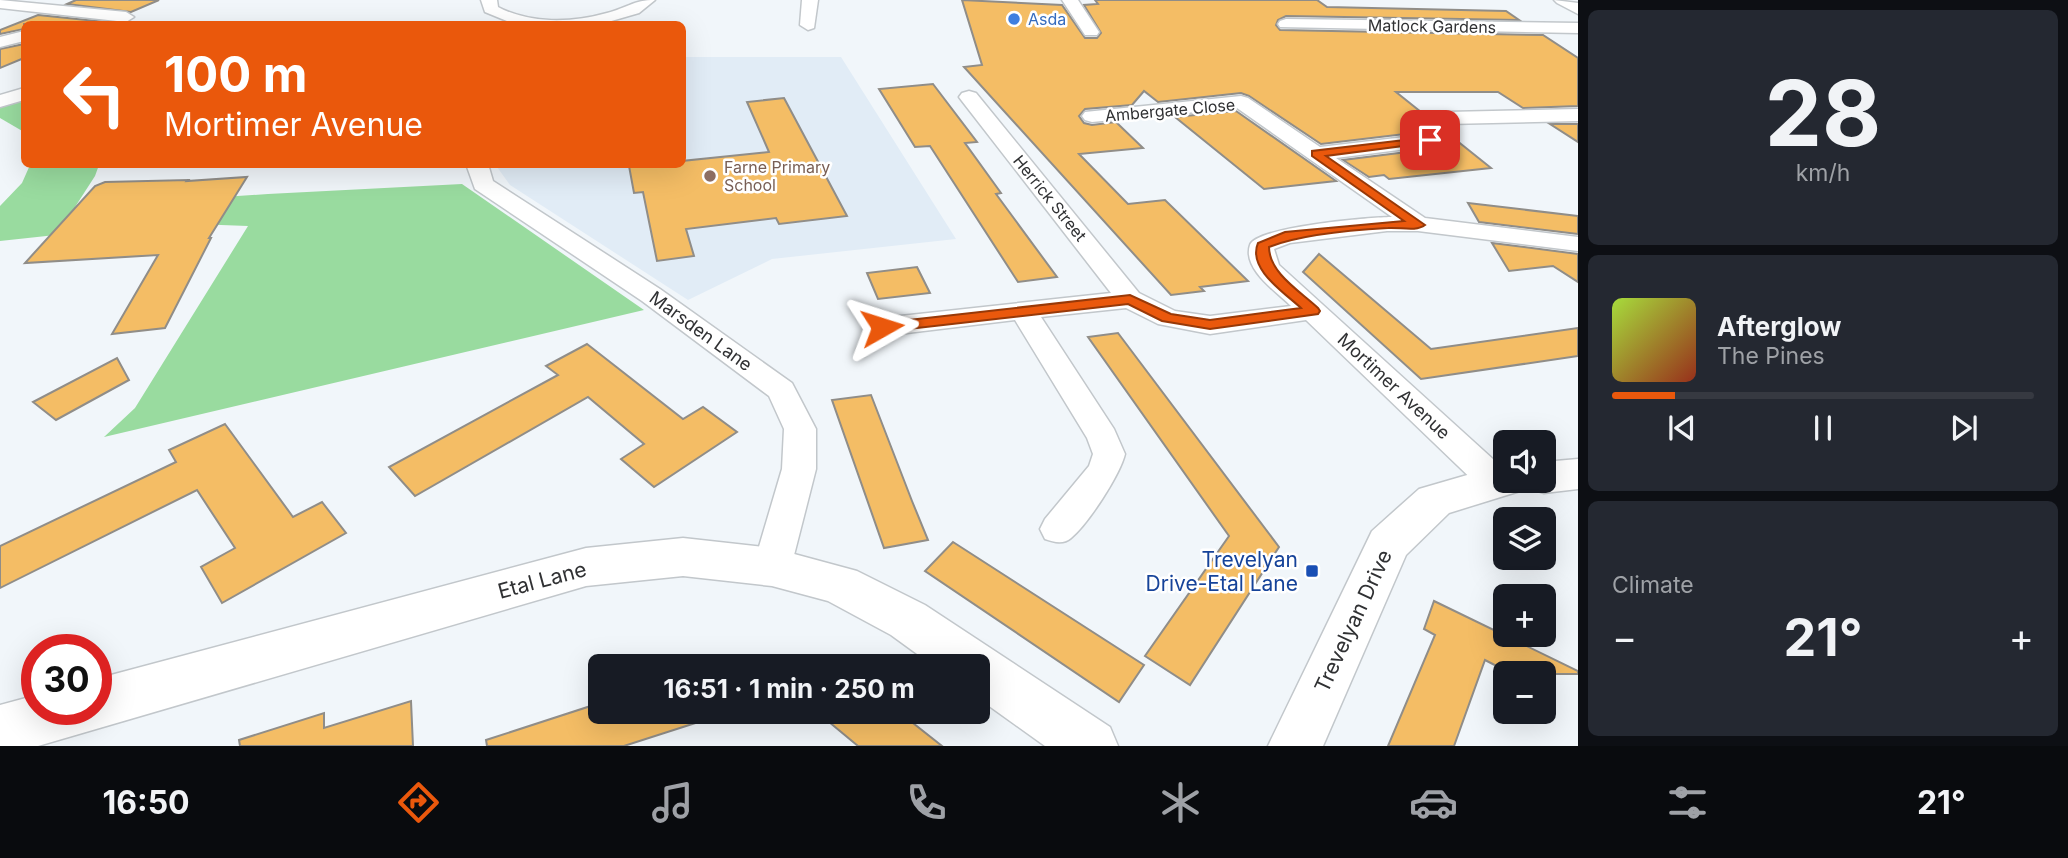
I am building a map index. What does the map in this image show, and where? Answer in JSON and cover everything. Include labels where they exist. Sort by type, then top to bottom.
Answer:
[{"type":"street","points":[[489,0],[491,9],[506,18],[530,21]]},
{"type":"street","points":[[580,21],[607,18],[640,6],[647,0]]},
{"type":"street","points":[[808,25],[810,0]]},
{"type":"street","points":[[1070,0],[1091,32]]},
{"type":"street","points":[[1562,0],[1578,9]]},
{"type":"street","points":[[0,3],[126,17]]},
{"type":"street","points":[[62,21],[83,13]]},
{"type":"street","name":"Matlock Gardens","points":[[1286,24],[1578,28]]},
{"type":"street","points":[[0,42],[21,37]]},
{"type":"street","points":[[1219,86],[1241,102]]},
{"type":"street","points":[[0,101],[21,95]]},
{"type":"street","name":"Herrick Street","points":[[969,97],[1130,299],[1167,318],[1210,325],[1313,311]]},
{"type":"street","name":"Ambergate Close","points":[[1093,116],[1241,102],[1418,225]]},
{"type":"street","points":[[1447,118],[1578,115]]},
{"type":"street","points":[[1316,154],[1430,140]]},
{"type":"street","name":"Marsden Lane","points":[[478,168],[483,184],[651,295],[781,390],[800,429],[799,469],[772,567]]},
{"type":"street","name":"Mortimer Avenue","points":[[1493,475],[1268,270],[1262,257],[1262,245],[1285,236],[1387,224],[1418,225],[1578,244]]},
{"type":"street","points":[[882,327],[1130,299]]},
{"type":"street","points":[[1023,312],[1103,437],[1109,454],[1104,471],[1058,529]]},
{"type":"street","points":[[1556,476],[1578,474]]},
{"type":"street","name":"Trevelyan Drive","points":[[1295,746],[1388,544],[1434,500],[1493,483]]},
{"type":"street","name":"Etal Lane","points":[[112,700],[586,567],[683,557],[772,567],[840,585],[908,620],[957,654]]},
{"type":"street","name":"Etal Lane","points":[[990,677],[1091,746]]},
{"type":"street","points":[[13,734],[37,725]]},
{"type":"shaded area","name":"Farne Primary School","points":[[686,57],[841,57],[956,239],[772,259],[688,300],[510,185],[498,168],[686,168]]},
{"type":"green space","points":[[21,100],[21,130],[0,118],[0,107]]},
{"type":"green space","points":[[29,168],[98,168],[75,207],[462,184],[644,310],[104,437],[135,408],[248,226],[167,223],[0,241],[0,206],[22,183]]},
{"type":"building","points":[[76,0],[159,0],[131,12],[67,4]]},
{"type":"building","points":[[962,0],[1062,5],[1085,38],[1097,38],[1101,33],[1084,5],[1098,4],[1095,0],[1317,0],[1327,7],[1506,11],[1519,20],[1286,16],[1278,20],[1276,25],[1280,30],[1543,35],[1578,58],[1578,106],[1523,108],[1498,92],[1396,92],[1491,168],[1389,179],[1384,175],[1369,177],[1343,160],[1431,149],[1442,142],[1439,134],[1430,131],[1321,144],[1241,93],[1158,102],[1144,91],[1132,105],[1085,109],[1079,116],[1084,123],[1092,125],[1116,122],[1143,148],[1079,154],[1128,204],[1165,200],[1248,281],[1200,287],[1204,291],[1171,295],[964,67],[982,65]]},
{"type":"building","points":[[38,15],[96,21],[23,21]]},
{"type":"building","points":[[21,22],[21,30],[0,34],[0,30]]},
{"type":"building","points":[[21,45],[21,59],[0,68],[0,49]]},
{"type":"building","points":[[933,84],[977,142],[965,143],[1001,193],[996,194],[1057,277],[1018,282],[930,146],[915,147],[879,89]]},
{"type":"building","points":[[784,98],[847,216],[779,224],[776,218],[686,229],[694,256],[657,261],[643,192],[634,193],[629,168],[686,168],[686,161],[769,152],[747,102]]},
{"type":"building","points":[[1236,111],[1336,181],[1264,189],[1175,117]]},
{"type":"building","points":[[1550,124],[1578,124],[1578,142]]},
{"type":"building","points":[[247,177],[209,238],[165,328],[112,334],[158,255],[25,263],[95,186],[105,182]]},
{"type":"building","points":[[1468,203],[1578,216],[1578,234],[1479,222]]},
{"type":"building","points":[[1492,243],[1578,254],[1578,282],[1553,266],[1509,271]]},
{"type":"building","points":[[1319,254],[1431,349],[1578,328],[1578,356],[1421,379],[1303,272]]},
{"type":"building","points":[[917,267],[930,293],[878,299],[867,273]]},
{"type":"building","points":[[1118,333],[1279,547],[1190,685],[1145,656],[1229,536],[1088,337]]},
{"type":"building","points":[[587,344],[683,419],[703,407],[737,432],[654,487],[621,459],[644,444],[588,397],[415,496],[389,467],[558,375],[546,366]]},
{"type":"building","points":[[117,358],[129,380],[56,420],[33,402]]},
{"type":"building","points":[[871,395],[928,540],[884,548],[832,400]]},
{"type":"building","points":[[225,424],[293,517],[322,502],[346,533],[222,603],[201,567],[235,548],[197,490],[0,588],[0,546],[176,462],[169,450]]},
{"type":"building","points":[[953,542],[1144,665],[1119,702],[925,571]]},
{"type":"building","points":[[1434,601],[1493,630],[1493,647],[1529,647],[1578,671],[1578,674],[1556,674],[1556,661],[1493,661],[1493,664],[1485,660],[1454,746],[1388,746],[1435,635],[1424,629]]},
{"type":"building","points":[[411,701],[413,746],[240,746],[239,740],[324,713],[324,728]]},
{"type":"building","points":[[588,707],[588,724],[692,724],[624,746],[487,746],[486,740]]},
{"type":"building","points":[[831,724],[914,724],[942,746],[858,746]]},
{"type":"place","name":"Asda","points":[[1014,19]]},
{"type":"place","name":"Farne Primary School","points":[[710,176]]},
{"type":"place","name":"Trevelyan Drive-Etal Lane","points":[[1312,571]]},
{"type":"route","points":[[882,327],[1130,299],[1167,318],[1210,325],[1313,311],[1268,270],[1262,257],[1262,245],[1285,236],[1387,224],[1418,225],[1316,154],[1430,140]]}]
